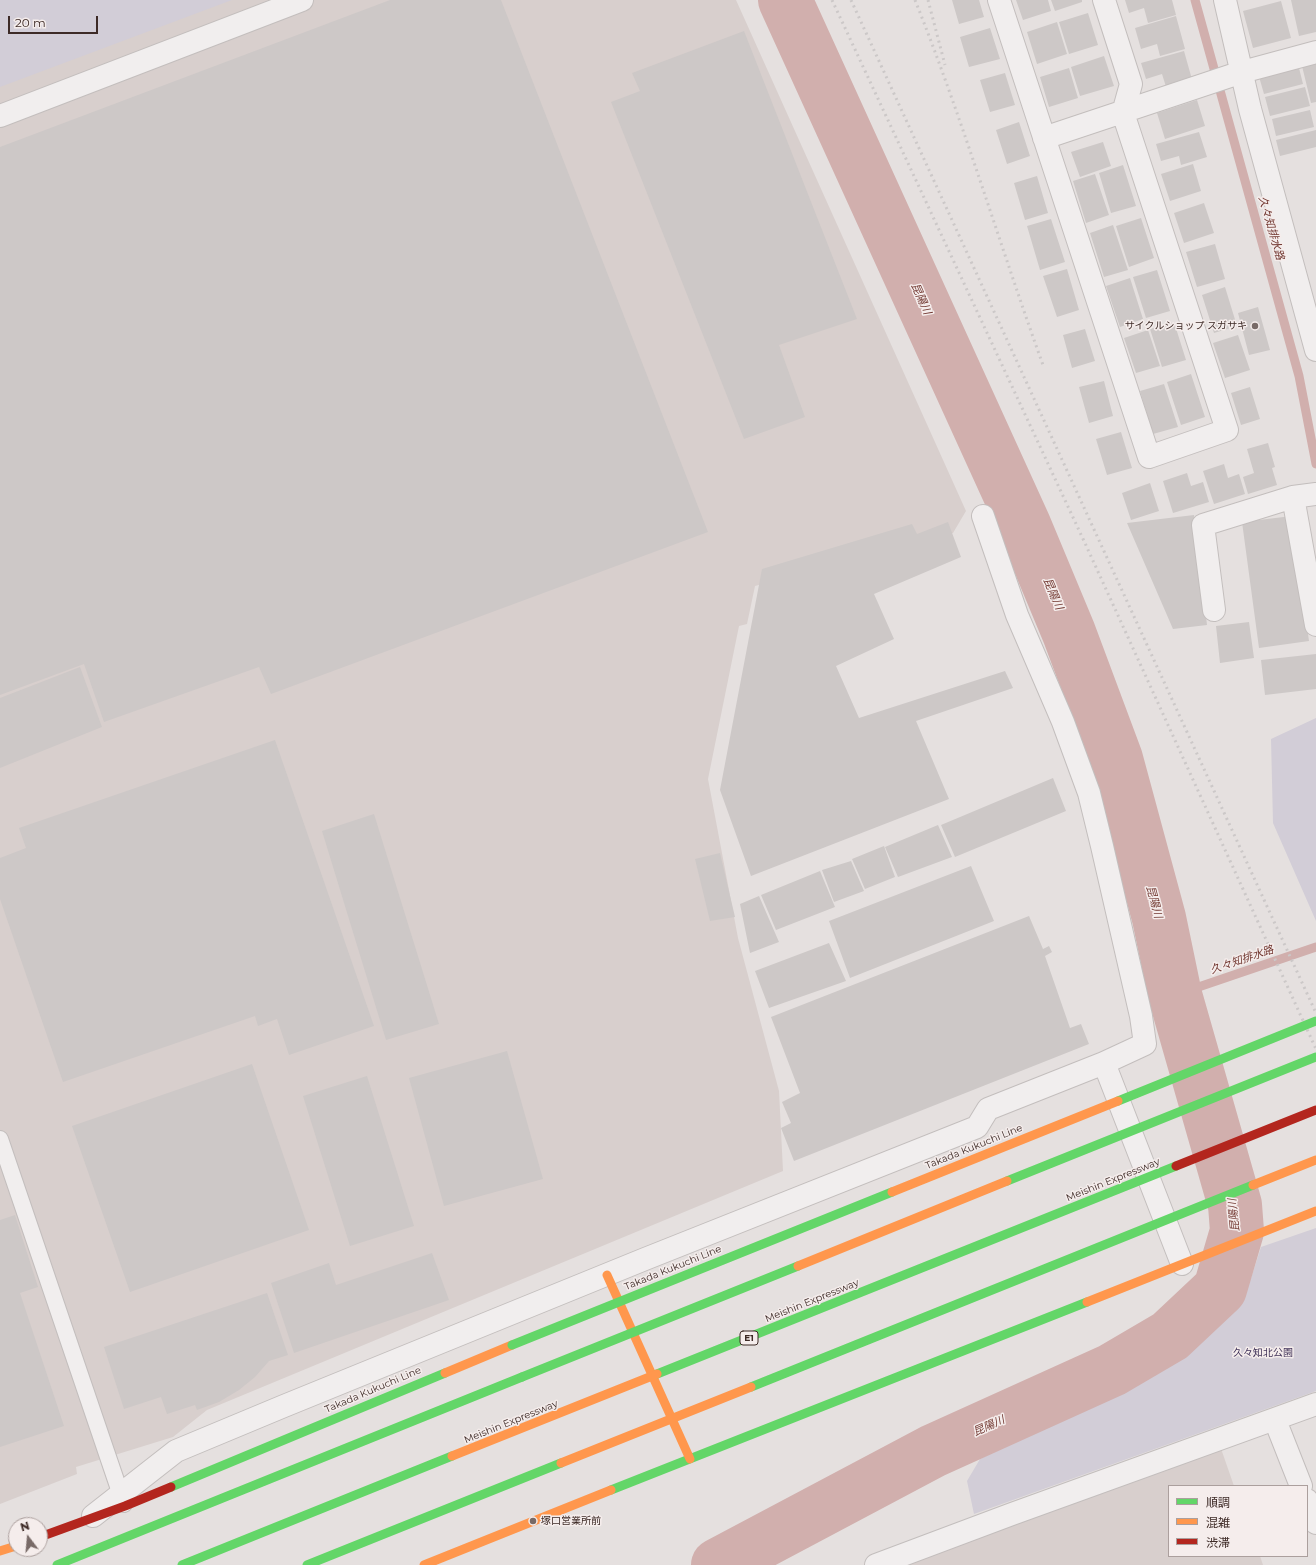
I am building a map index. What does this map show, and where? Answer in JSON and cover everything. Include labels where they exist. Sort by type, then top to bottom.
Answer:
[{"type":"main road","name":"Takada Kukuchi Line","points":[[123,1500],[1316,1021]]},
{"type":"main road","points":[[57,1565],[522,1376],[1316,1057]]},
{"type":"main road","name":"Meishin Expressway","points":[[182,1565],[866,1292],[1316,1110]]},
{"type":"main road","points":[[307,1565],[1316,1160]]},
{"type":"main road","points":[[424,1565],[690,1458],[1124,1288],[1294,1218],[1316,1211]]},
{"type":"main road","points":[[607,1275],[690,1458]]},
{"type":"main road","points":[[48,1534],[86,1521]]},
{"type":"street","points":[[0,116],[302,0]]},
{"type":"street","points":[[999,0],[1149,457],[1227,430],[1123,113],[1131,84],[1104,0]]},
{"type":"street","points":[[1225,0],[1236,74],[1250,109],[1316,350]]},
{"type":"street","points":[[1044,138],[1123,113],[1236,74],[1316,52]]},
{"type":"street","points":[[1214,610],[1202,525],[1303,496],[1316,626]]},
{"type":"street","points":[[86,1521],[123,1500],[176,1451],[607,1275],[977,1127],[988,1109],[1104,1063],[1145,1044],[1141,1016],[1089,793],[1063,722],[1017,615],[983,516]]},
{"type":"street","points":[[1104,1063],[1182,1264]]},
{"type":"street","points":[[876,1565],[1316,1404]]},
{"type":"street","points":[[1275,1420],[1301,1485]]},
{"type":"street","points":[[1308,1503],[1316,1523]]},
{"type":"lane","points":[[0,1139],[123,1500]]},
{"type":"shaded area","points":[[0,0],[736,0],[966,511],[953,533],[755,586],[747,624],[739,626],[708,779],[738,938],[779,1091],[783,1171],[207,1410],[173,1437],[76,1467],[77,1474],[0,1504]]},
{"type":"shaded area","points":[[1218,1440],[1234,1485],[1168,1485],[1168,1557],[1260,1557],[1263,1565],[882,1565]]},
{"type":"green space","points":[[0,0],[232,0],[0,87]]},
{"type":"green space","points":[[1316,718],[1316,921],[1273,823],[1271,739]]},
{"type":"green space","name":"久々知北公園","points":[[1316,1228],[1316,1391],[974,1514],[967,1481],[980,1459],[1167,1363],[1202,1341],[1235,1306],[1251,1278],[1261,1247]]},
{"type":"building","points":[[390,0],[501,0],[708,532],[271,694],[259,667],[104,722],[84,664],[0,695],[0,147]]},
{"type":"building","points":[[952,0],[979,0],[984,17],[959,24]]},
{"type":"building","points":[[1016,0],[1048,0],[1051,11],[1023,20]]},
{"type":"building","points":[[1051,0],[1082,0],[1082,2],[1055,11]]},
{"type":"building","points":[[1125,0],[1172,0],[1176,15],[1148,23],[1144,8],[1129,13]]},
{"type":"building","points":[[1291,0],[1316,0],[1316,32],[1299,36]]},
{"type":"building","points":[[1281,1],[1291,38],[1253,48],[1243,11]]},
{"type":"building","points":[[1088,13],[1098,45],[1069,54],[1059,22]]},
{"type":"building","points":[[1176,16],[1185,49],[1160,56],[1157,44],[1141,49],[1135,28]]},
{"type":"building","points":[[1057,22],[1067,54],[1037,64],[1027,32]]},
{"type":"building","points":[[990,28],[1000,59],[969,67],[960,37]]},
{"type":"building","points":[[744,31],[857,319],[779,345],[805,417],[744,439],[611,102],[640,91],[632,73]]},
{"type":"building","points":[[1184,51],[1193,83],[1167,90],[1162,74],[1146,79],[1141,63]]},
{"type":"building","points":[[1104,56],[1114,86],[1080,96],[1071,67]]},
{"type":"building","points":[[1316,63],[1316,102],[1311,103],[1302,66]]},
{"type":"building","points":[[1298,64],[1303,84],[1264,94],[1258,73]]},
{"type":"building","points":[[1069,68],[1078,98],[1049,107],[1040,77]]},
{"type":"building","points":[[1005,73],[1015,105],[990,112],[980,80]]},
{"type":"building","points":[[1305,87],[1310,106],[1270,116],[1265,97]]},
{"type":"building","points":[[1197,100],[1205,126],[1165,139],[1157,113]]},
{"type":"building","points":[[1310,110],[1314,127],[1276,136],[1272,119]]},
{"type":"building","points":[[1019,122],[1030,156],[1007,164],[996,130]]},
{"type":"building","points":[[1316,130],[1316,147],[1280,156],[1276,140]]},
{"type":"building","points":[[1199,132],[1207,157],[1181,165],[1179,156],[1161,161],[1156,144]]},
{"type":"building","points":[[1103,142],[1111,166],[1080,177],[1071,152]]},
{"type":"building","points":[[1193,164],[1201,191],[1170,201],[1161,174]]},
{"type":"building","points":[[1123,165],[1136,206],[1111,213],[1099,173]]},
{"type":"building","points":[[1095,174],[1109,215],[1086,223],[1073,181]]},
{"type":"building","points":[[1037,176],[1048,213],[1025,220],[1014,183]]},
{"type":"building","points":[[1204,203],[1214,233],[1184,243],[1174,213]]},
{"type":"building","points":[[1141,218],[1154,258],[1129,267],[1116,226]]},
{"type":"building","points":[[1051,219],[1065,262],[1040,270],[1027,226]]},
{"type":"building","points":[[1113,225],[1128,270],[1104,277],[1090,233]]},
{"type":"building","points":[[1215,244],[1225,279],[1197,287],[1186,252]]},
{"type":"building","points":[[1067,269],[1079,310],[1057,317],[1043,276]]},
{"type":"building","points":[[1157,270],[1170,311],[1146,318],[1133,277]]},
{"type":"building","points":[[1130,278],[1143,319],[1120,327],[1106,286]]},
{"type":"building","points":[[1225,287],[1237,326],[1214,333],[1202,295]]},
{"type":"building","points":[[1258,307],[1270,350],[1249,355],[1238,313]]},
{"type":"building","points":[[1174,322],[1186,360],[1162,367],[1150,329]]},
{"type":"building","points":[[1085,329],[1095,361],[1072,368],[1063,335]]},
{"type":"building","points":[[1148,330],[1160,366],[1136,373],[1124,338]]},
{"type":"building","points":[[1238,335],[1250,370],[1225,378],[1213,343]]},
{"type":"building","points":[[1191,374],[1205,417],[1181,425],[1167,382]]},
{"type":"building","points":[[1104,381],[1113,416],[1089,423],[1079,387]]},
{"type":"building","points":[[1164,384],[1178,427],[1153,434],[1140,391]]},
{"type":"building","points":[[1250,387],[1260,419],[1241,425],[1231,393]]},
{"type":"building","points":[[1121,432],[1132,468],[1107,475],[1096,439]]},
{"type":"building","points":[[1268,443],[1275,467],[1272,468],[1277,485],[1248,494],[1243,477],[1254,473],[1247,449]]},
{"type":"building","points":[[1224,464],[1228,478],[1239,474],[1245,494],[1214,504],[1203,471]]},
{"type":"building","points":[[1187,473],[1191,486],[1203,482],[1209,502],[1173,513],[1163,481]]},
{"type":"building","points":[[1150,483],[1159,511],[1131,520],[1122,493]]},
{"type":"building","points":[[1194,515],[1207,625],[1173,629],[1127,523]]},
{"type":"building","points":[[1292,516],[1309,641],[1259,648],[1242,522]]},
{"type":"building","points":[[948,522],[961,557],[874,594],[894,639],[836,666],[859,718],[1005,671],[1013,688],[916,721],[949,799],[751,876],[720,790],[762,569],[912,524],[917,534]]},
{"type":"building","points":[[1249,622],[1254,658],[1220,663],[1216,626]]},
{"type":"building","points":[[1316,654],[1316,689],[1265,695],[1261,660]]},
{"type":"building","points":[[80,667],[102,727],[0,768],[0,698]]},
{"type":"building","points":[[275,740],[374,1026],[289,1055],[277,1019],[258,1026],[255,1016],[63,1082],[0,899],[0,858],[26,848],[19,828]]},
{"type":"building","points":[[1053,778],[1066,811],[955,857],[941,825]]},
{"type":"building","points":[[374,814],[439,1024],[386,1040],[322,831]]},
{"type":"building","points":[[938,825],[952,857],[898,877],[885,847]]},
{"type":"building","points":[[884,846],[895,877],[865,889],[852,859]]},
{"type":"building","points":[[720,853],[735,917],[710,921],[695,859]]},
{"type":"building","points":[[851,861],[864,891],[834,902],[822,870]]},
{"type":"building","points":[[971,866],[994,921],[850,978],[829,921]]},
{"type":"building","points":[[820,871],[835,907],[776,930],[761,895]]},
{"type":"building","points":[[759,896],[779,942],[750,953],[740,904]]},
{"type":"building","points":[[1029,916],[1043,949],[1049,946],[1052,952],[1045,956],[1070,1028],[1081,1024],[1089,1044],[794,1161],[781,1128],[791,1123],[782,1102],[800,1093],[771,1017]]},
{"type":"building","points":[[829,943],[846,981],[769,1008],[755,971]]},
{"type":"building","points":[[507,1051],[543,1179],[444,1206],[409,1078]]},
{"type":"building","points":[[252,1064],[309,1230],[130,1292],[72,1126]]},
{"type":"building","points":[[367,1076],[414,1226],[350,1246],[303,1096]]},
{"type":"building","points":[[15,1215],[38,1287],[20,1293],[64,1426],[0,1447],[0,1220]]},
{"type":"building","points":[[432,1253],[449,1300],[294,1353],[271,1283],[329,1263],[336,1285]]},
{"type":"building","points":[[267,1293],[288,1355],[269,1361],[255,1377],[239,1390],[219,1402],[197,1410],[195,1405],[167,1414],[161,1397],[124,1409],[104,1347]]},
{"type":"waterway","name":"昆陽川","points":[[718,1565],[933,1451],[1112,1370],[1170,1336],[1220,1289],[1237,1231],[1235,1205],[1175,995],[1159,918],[1116,759],[1069,633],[1024,525],[785,0]]},
{"type":"waterway","name":"久々知排水路","points":[[1195,0],[1299,376],[1316,464]]},
{"type":"waterway","name":"久々知排水路","points":[[1175,995],[1316,947]]},
{"type":"railway","points":[[832,0],[1084,541],[1316,1049]]},
{"type":"railway","points":[[851,0],[1316,1013]]},
{"type":"railway","points":[[915,0],[949,90],[1043,365]]},
{"type":"railway","points":[[928,0],[945,65]]},
{"type":"traffic: fast","points":[[1118,1101],[1316,1021]]},
{"type":"traffic: fast","points":[[1007,1181],[1316,1057]]},
{"type":"traffic: fast","points":[[657,1374],[1176,1166]]},
{"type":"traffic: fast","points":[[751,1387],[1253,1185]]},
{"type":"traffic: fast","points":[[512,1345],[892,1192]]},
{"type":"traffic: fast","points":[[522,1377],[798,1266]]},
{"type":"traffic: fast","points":[[611,1490],[1087,1302]]},
{"type":"traffic: fast","points":[[171,1487],[445,1373]]},
{"type":"traffic: fast","points":[[57,1565],[522,1377]]},
{"type":"traffic: fast","points":[[182,1565],[452,1456]]},
{"type":"traffic: fast","points":[[307,1565],[561,1463]]},
{"type":"traffic: slow","points":[[892,1192],[1118,1101]]},
{"type":"traffic: slow","points":[[1253,1185],[1316,1160]]},
{"type":"traffic: slow","points":[[798,1266],[1007,1181]]},
{"type":"traffic: slow","points":[[1087,1302],[1316,1211]]},
{"type":"traffic: slow","points":[[607,1275],[690,1459]]},
{"type":"traffic: slow","points":[[445,1373],[512,1345]]},
{"type":"traffic: slow","points":[[452,1456],[657,1374]]},
{"type":"traffic: slow","points":[[561,1463],[751,1387]]},
{"type":"traffic: slow","points":[[424,1565],[611,1490]]},
{"type":"traffic: slow","points":[[0,1551],[8,1548]]},
{"type":"traffic: jam","points":[[1176,1166],[1316,1110]]},
{"type":"traffic: jam","points":[[48,1534],[125,1506],[171,1487]]},
{"type":"place","name":"サイクルショップ スガサキ","points":[[1255,326]]},
{"type":"place","name":"塚口営業所前","points":[[533,1521]]}]
